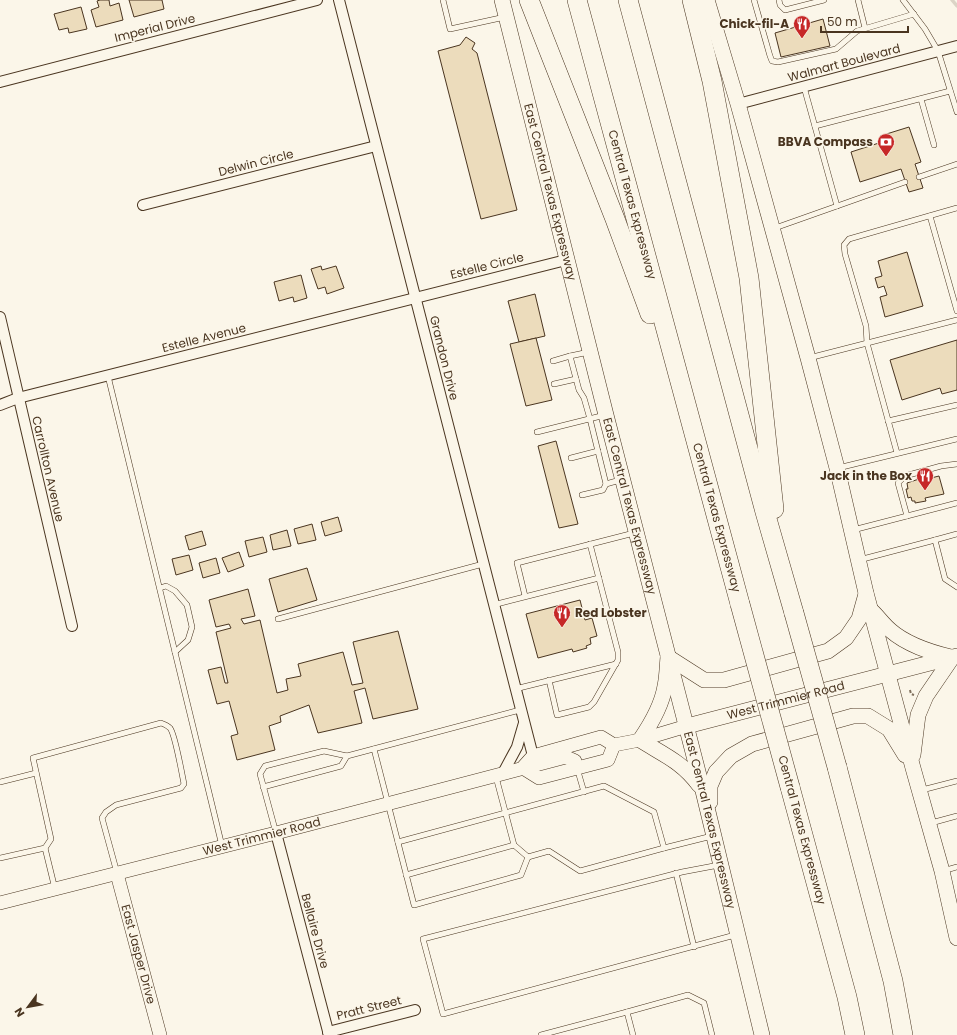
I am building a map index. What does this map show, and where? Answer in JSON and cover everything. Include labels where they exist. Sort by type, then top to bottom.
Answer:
[{"type":"highway","points":[[529,0],[615,219],[662,347],[676,367]]},
{"type":"highway","name":"Central Texas Expressway","points":[[577,0],[847,997],[855,1035]]},
{"type":"highway","points":[[628,0],[778,558],[837,767],[893,981],[903,1035]]},
{"type":"highway","points":[[692,0],[712,81],[749,278],[771,477],[778,558]]},
{"type":"main road","name":"East Central Texas Expressway","points":[[502,0],[622,480],[704,791],[762,1035]]},
{"type":"main road","points":[[707,0],[738,104],[808,358],[837,468],[866,593],[889,673],[912,768],[942,871],[957,937]]},
{"type":"main road","points":[[704,791],[680,763],[640,740],[649,727],[661,701],[665,686],[668,658],[704,680],[724,680],[828,651],[846,638],[860,619],[866,593]]},
{"type":"main road","points":[[871,610],[891,631],[912,644],[931,652],[954,657],[926,696],[918,715],[912,768]]},
{"type":"main road","name":"West Trimmier Road","points":[[686,726],[954,657]]},
{"type":"main road","points":[[709,817],[710,786],[716,772],[731,756],[752,744],[853,716],[868,716],[889,729],[912,768]]},
{"type":"street","name":"Imperial Drive","points":[[0,82],[317,0]]},
{"type":"street","name":"Grandon Drive","points":[[339,0],[493,605],[533,756]]},
{"type":"street","name":"Walmart Boulevard","points":[[738,104],[956,46]]},
{"type":"street","name":"Delwin Circle","points":[[143,205],[376,146]]},
{"type":"street","name":"Estelle Circle","points":[[415,298],[566,260]]},
{"type":"street","name":"Estelle Avenue","points":[[0,404],[18,398],[415,298]]},
{"type":"street","name":"Carrollton Avenue","points":[[0,317],[72,626]]},
{"type":"street","points":[[499,774],[517,747],[524,722]]},
{"type":"street","name":"West Trimmier Road","points":[[614,745],[640,740],[686,726]]},
{"type":"street","points":[[601,737],[614,745],[608,760],[539,778],[523,768],[533,756],[601,737]]},
{"type":"street","name":"West Trimmier Road","points":[[0,903],[223,847],[523,768]]},
{"type":"street","name":"Bellaire Drive","points":[[276,833],[329,1033]]},
{"type":"street","name":"East Jasper Drive","points":[[117,874],[160,1035]]},
{"type":"street","name":"Pratt Street","points":[[329,1033],[415,1010]]},
{"type":"lane","points":[[443,0],[450,30],[506,17]]},
{"type":"lane","points":[[754,0],[770,56],[772,61],[778,62],[836,49],[857,31],[914,14]]},
{"type":"lane","points":[[779,0],[784,10],[824,0]]},
{"type":"lane","points":[[858,0],[865,28]]},
{"type":"lane","points":[[903,0],[925,29],[938,51],[957,112]]},
{"type":"lane","points":[[804,87],[837,206]]},
{"type":"lane","points":[[815,126],[950,91]]},
{"type":"lane","points":[[921,99],[934,145]]},
{"type":"lane","points":[[919,177],[957,164]]},
{"type":"lane","points":[[772,229],[905,182]]},
{"type":"lane","points":[[897,453],[867,343],[866,326],[845,254],[844,245],[849,239],[957,208]]},
{"type":"lane","points":[[930,216],[957,311]]},
{"type":"lane","points":[[808,358],[957,320]]},
{"type":"lane","points":[[553,361],[590,352]]},
{"type":"lane","points":[[570,356],[578,390],[584,398],[590,419],[606,484],[603,490],[582,495]]},
{"type":"lane","points":[[108,376],[223,847]]},
{"type":"lane","points":[[554,384],[576,379]]},
{"type":"lane","points":[[888,421],[957,405]]},
{"type":"lane","points":[[537,432],[606,415]]},
{"type":"lane","points":[[837,468],[957,438]]},
{"type":"lane","points":[[571,458],[598,451]]},
{"type":"lane","points":[[907,516],[898,483],[905,476],[941,466],[957,464]]},
{"type":"lane","points":[[606,484],[622,480]]},
{"type":"lane","points":[[852,530],[957,502]]},
{"type":"lane","points":[[525,596],[517,563],[636,533]]},
{"type":"lane","points":[[858,560],[957,534]]},
{"type":"lane","points":[[934,540],[946,579],[957,587]]},
{"type":"lane","points":[[549,680],[556,715],[589,707],[594,702],[618,660],[618,652],[590,544]]},
{"type":"lane","points":[[278,619],[483,564]]},
{"type":"lane","points":[[493,605],[599,578]]},
{"type":"lane","points":[[160,588],[166,586],[175,591],[187,605],[192,627],[188,640],[175,652]]},
{"type":"lane","points":[[515,689],[616,664]]},
{"type":"lane","points":[[276,833],[260,774],[266,766],[324,751],[347,756],[520,710]]},
{"type":"lane","points":[[0,858],[45,848],[51,839],[33,758],[161,724],[170,728],[184,784],[181,788],[116,805],[106,812],[102,818],[117,874]]},
{"type":"lane","points":[[374,748],[414,905],[521,875],[528,857]]},
{"type":"lane","points":[[263,787],[341,766],[347,756]]},
{"type":"lane","points":[[577,768],[584,792]]},
{"type":"lane","points":[[0,782],[36,773]]},
{"type":"lane","points":[[499,774],[505,812],[514,845],[528,857]]},
{"type":"lane","points":[[919,790],[957,781]]},
{"type":"lane","points":[[398,842],[604,786],[654,812],[664,848]]},
{"type":"lane","points":[[928,824],[957,816]]},
{"type":"lane","points":[[528,857],[549,851],[580,871],[714,836]]},
{"type":"lane","points":[[406,875],[514,845]]},
{"type":"lane","points":[[45,848],[56,889]]},
{"type":"lane","points":[[721,864],[676,873],[423,939],[443,1014],[738,934]]},
{"type":"lane","points":[[942,871],[957,866]]},
{"type":"lane","points":[[676,873],[694,946]]},
{"type":"lane","points":[[541,1035],[688,994],[704,1003],[712,1035]]},
{"type":"lane","points":[[627,1012],[633,1035]]},
{"type":"building","points":[[109,0],[110,6],[119,3],[123,20],[96,27],[91,10],[99,7],[97,1]]},
{"type":"building","points":[[129,0],[162,0],[164,9],[134,17]]},
{"type":"building","points":[[81,7],[87,29],[69,33],[68,28],[59,30],[54,14]]},
{"type":"building","name":"Chick-fil-A","points":[[823,19],[830,46],[781,57],[775,33]]},
{"type":"building","points":[[466,37],[475,43],[472,49],[477,53],[517,210],[481,219],[438,51],[460,45]]},
{"type":"building","name":"BBVA Compass","points":[[909,127],[921,162],[915,164],[923,188],[909,192],[901,169],[860,182],[851,152],[882,142],[880,136]]},
{"type":"building","points":[[907,252],[923,306],[885,317],[880,297],[887,295],[884,286],[878,288],[875,278],[882,276],[878,261]]},
{"type":"building","points":[[321,266],[322,270],[336,266],[344,288],[327,294],[325,287],[318,289],[311,269]]},
{"type":"building","points":[[301,275],[307,298],[294,302],[293,297],[279,301],[274,282]]},
{"type":"building","points":[[535,294],[545,336],[519,342],[508,301]]},
{"type":"building","points":[[536,338],[552,400],[526,406],[510,344]]},
{"type":"building","points":[[957,340],[957,390],[942,394],[940,388],[902,400],[890,360]]},
{"type":"building","points":[[556,441],[578,524],[559,528],[538,446]]},
{"type":"building","name":"Jack in the Box","points":[[939,476],[944,494],[925,498],[926,501],[915,503],[915,501],[912,501],[911,497],[908,498],[906,489],[908,489],[907,483],[922,478],[923,480]]},
{"type":"building","points":[[338,517],[342,531],[325,536],[321,522]]},
{"type":"building","points":[[312,524],[316,540],[298,544],[294,529]]},
{"type":"building","points":[[287,530],[291,546],[273,550],[270,535]]},
{"type":"building","points":[[202,531],[206,545],[189,550],[185,536]]},
{"type":"building","points":[[263,537],[267,552],[249,557],[245,541]]},
{"type":"building","points":[[239,552],[244,566],[228,572],[222,558]]},
{"type":"building","points":[[189,555],[193,570],[176,575],[172,559]]},
{"type":"building","points":[[216,558],[220,573],[203,578],[199,563]]},
{"type":"building","points":[[307,568],[317,600],[278,612],[269,579]]},
{"type":"building","points":[[248,589],[255,616],[241,619],[244,624],[260,620],[277,693],[288,690],[286,679],[301,676],[298,664],[343,652],[352,685],[363,683],[353,642],[398,631],[418,709],[373,719],[365,688],[354,691],[362,723],[318,733],[309,705],[280,716],[281,722],[269,726],[275,750],[237,760],[231,736],[238,734],[229,701],[217,704],[208,670],[221,667],[225,683],[228,683],[216,632],[231,628],[229,624],[216,627],[209,600]]},
{"type":"building","name":"Red Lobster","points":[[580,600],[585,620],[592,618],[597,636],[590,638],[591,644],[586,646],[587,648],[573,652],[572,649],[538,658],[526,614]]},
{"type":"waterway","points":[[952,0],[957,6]]},
{"type":"place","name":"Chick-fil-A","points":[[802,39]]},
{"type":"place","name":"BBVA Compass","points":[[886,157]]},
{"type":"place","name":"Jack in the Box","points":[[925,491]]},
{"type":"place","name":"Red Lobster","points":[[562,628]]}]
